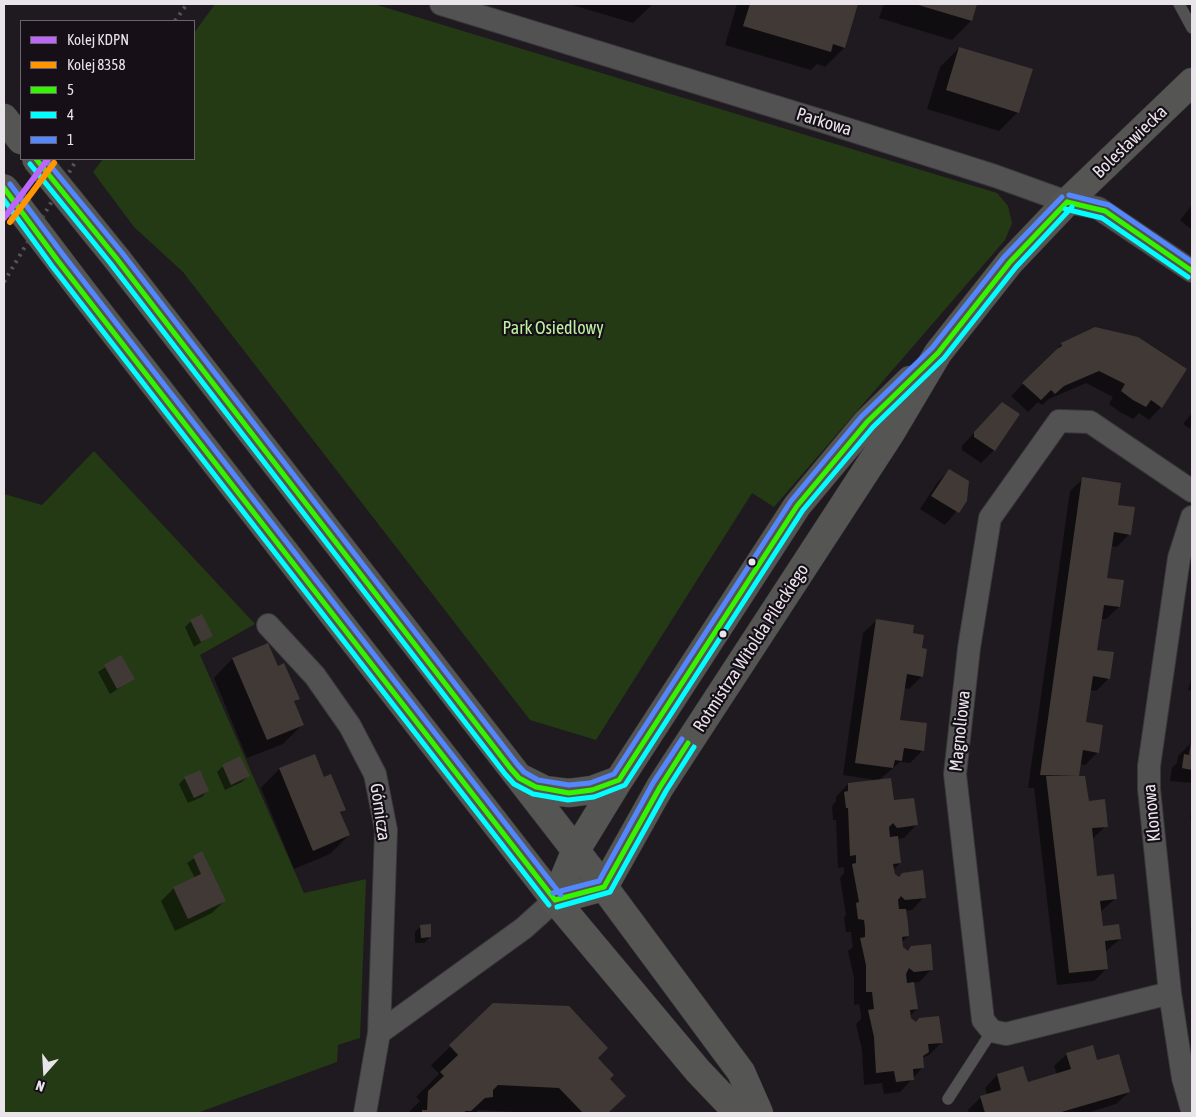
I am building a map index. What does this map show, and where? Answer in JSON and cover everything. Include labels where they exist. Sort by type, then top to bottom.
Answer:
[{"type":"main road","name":"Bolesławiecka","points":[[1067,202],[1192,82]]},
{"type":"main road","points":[[4,118],[20,139]]},
{"type":"main road","points":[[37,160],[117,259],[604,887],[741,1072],[759,1113]]},
{"type":"main road","points":[[4,188],[555,900],[698,1071],[738,1113]]},
{"type":"main road","name":"Rotmistrza Witolda Pileckiego","points":[[604,887],[660,787],[890,434],[938,354],[1010,262],[1067,202]]},
{"type":"main road","name":"Rotmistrza Witolda Pileckiego","points":[[555,900],[575,852],[619,780],[797,506],[867,422],[938,354]]},
{"type":"main road","points":[[511,769],[519,778],[532,785],[562,793],[588,791],[619,780]]},
{"type":"main road","points":[[555,900],[604,887]]},
{"type":"street","name":"Parkowa","points":[[441,4],[825,122],[995,176],[1067,202],[1105,211],[1145,240],[1192,270]]},
{"type":"street","name":"Magnoliowa","points":[[992,1031],[983,1020],[955,774],[969,648],[990,518],[1059,421],[1090,422],[1192,490]]},
{"type":"street","name":"Klonowa","points":[[1192,517],[1179,558],[1149,766],[1149,789],[1170,992],[1183,1078],[1192,1110]]},
{"type":"street","name":"Górnicza","points":[[268,626],[315,676],[350,726],[375,774],[386,830],[379,1033],[365,1113]]},
{"type":"street","points":[[379,1033],[524,928],[555,900]]},
{"type":"street","points":[[992,1031],[1006,1034],[1170,992]]},
{"type":"lane","points":[[1180,4],[1192,28]]},
{"type":"lane","points":[[948,1099],[992,1031]]},
{"type":"green space","name":"Park Osiedlowy","points":[[215,4],[374,4],[997,193],[1008,206],[1012,223],[1005,240],[774,507],[752,493],[596,740],[530,720],[183,272],[134,227],[93,172],[102,160],[195,160],[195,32]]},
{"type":"green space","points":[[94,451],[255,624],[200,655],[304,893],[366,879],[360,1038],[338,1045],[337,1062],[197,1113],[4,1113],[4,494],[42,505]]},
{"type":"building","points":[[750,4],[858,4],[845,48],[833,44],[831,52],[743,26]]},
{"type":"building","points":[[915,4],[977,4],[972,21]]},
{"type":"building","points":[[959,47],[1033,69],[1019,113],[946,90]]},
{"type":"building","points":[[1095,327],[1138,337],[1187,369],[1162,408],[1151,400],[1146,407],[1133,400],[1121,391],[1125,384],[1099,371],[1064,386],[1055,394],[1051,390],[1041,400],[1022,383],[1062,346],[1061,343]]},
{"type":"building","points":[[1002,402],[1020,414],[995,451],[974,437],[974,432]]},
{"type":"building","points":[[949,469],[969,481],[967,501],[959,513],[931,496]]},
{"type":"building","points":[[1082,477],[1121,483],[1118,505],[1135,507],[1131,535],[1114,532],[1107,578],[1124,580],[1120,607],[1104,605],[1097,650],[1114,652],[1110,679],[1093,676],[1086,722],[1103,725],[1099,753],[1083,750],[1079,776],[1040,775]]},
{"type":"building","points":[[202,614],[213,636],[201,642],[190,620]]},
{"type":"building","points":[[876,619],[914,625],[913,633],[924,635],[922,648],[927,649],[923,677],[907,674],[900,720],[927,723],[924,751],[904,748],[902,761],[895,760],[893,768],[855,763]]},
{"type":"building","points":[[268,643],[278,666],[284,663],[300,699],[294,701],[304,725],[267,740],[232,658]]},
{"type":"building","points":[[121,655],[135,679],[117,689],[104,665]]},
{"type":"building","points":[[1191,742],[1192,770],[1182,768],[1184,754],[1189,755]]},
{"type":"building","points":[[315,754],[324,777],[331,774],[346,810],[340,812],[350,835],[313,851],[279,768]]},
{"type":"building","points":[[240,756],[250,776],[231,785],[222,765]]},
{"type":"building","points":[[200,770],[209,791],[194,798],[184,777]]},
{"type":"building","points":[[1046,776],[1085,776],[1089,801],[1105,799],[1108,827],[1092,828],[1097,876],[1114,874],[1117,899],[1100,901],[1103,926],[1119,924],[1121,939],[1105,941],[1108,969],[1069,973]]},
{"type":"building","points":[[891,778],[894,800],[914,798],[918,825],[897,828],[893,823],[889,827],[890,837],[898,836],[901,863],[893,864],[895,874],[899,877],[902,873],[923,870],[926,898],[905,900],[901,896],[898,900],[899,909],[906,909],[908,923],[909,936],[902,937],[903,947],[908,951],[911,946],[931,944],[933,970],[914,972],[909,968],[906,974],[907,983],[914,982],[918,1009],[910,1010],[911,1018],[916,1022],[919,1018],[939,1016],[943,1043],[928,1044],[929,1052],[923,1056],[924,1068],[913,1069],[914,1080],[896,1082],[894,1071],[876,1073],[874,1037],[868,1010],[874,1009],[872,992],[866,992],[866,965],[860,938],[865,937],[865,928],[864,920],[858,919],[856,903],[859,902],[852,864],[856,863],[856,855],[850,856],[848,808],[846,808],[844,792],[848,791],[848,783]]},
{"type":"building","points":[[202,851],[226,901],[188,919],[173,887],[201,874],[193,856]]},
{"type":"building","points":[[431,924],[431,937],[421,938],[420,925]]},
{"type":"building","points":[[493,1003],[569,1006],[608,1048],[598,1058],[614,1075],[610,1079],[626,1096],[608,1113],[583,1113],[559,1088],[498,1085],[493,1090],[493,1097],[485,1098],[471,1111],[465,1111],[465,1113],[422,1113],[422,1110],[427,1110],[428,1091],[444,1076],[440,1072],[458,1055],[449,1045]]},
{"type":"building","points":[[1093,1045],[1097,1060],[1119,1054],[1130,1092],[1058,1113],[985,1113],[980,1096],[1001,1090],[997,1074],[1023,1066],[1028,1082],[1071,1069],[1066,1053]]},
{"type":"railway","points":[[176,20],[187,4]]},
{"type":"railway","points":[[4,282],[76,160]]},
{"type":"rail line","name":"KDPN","points":[[4,218],[47,160]]},
{"type":"rail line","name":"8358","points":[[10,222],[54,163]]},
{"type":"transit line","name":"5","points":[[37,160],[117,259],[511,769],[519,778],[536,787],[569,793],[592,790],[619,780],[797,506],[867,422],[938,353],[1010,262],[1067,202]]},
{"type":"transit line","name":"1","points":[[46,160],[123,254],[517,764],[524,772],[538,780],[569,785],[590,783],[614,774],[791,501],[861,417],[932,348],[1004,257],[1062,197]]},
{"type":"transit line","name":"4","points":[[30,164],[111,264],[505,774],[514,784],[533,794],[568,800],[594,797],[625,785],[803,510],[873,427],[944,358],[1016,267],[1072,207]]},
{"type":"transit line","name":"1","points":[[10,184],[561,895]]},
{"type":"transit line","name":"5","points":[[4,188],[58,261],[555,900]]},
{"type":"transit line","name":"1","points":[[1069,195],[1109,205],[1192,262]]},
{"type":"transit line","name":"4","points":[[4,200],[52,266],[549,905]]},
{"type":"transit line","name":"5","points":[[1067,202],[1105,211],[1192,271]]},
{"type":"transit line","name":"4","points":[[1065,209],[1102,218],[1188,277]]},
{"type":"transit line","name":"1","points":[[553,893],[599,881],[653,783],[682,739]]},
{"type":"transit line","name":"5","points":[[555,900],[604,887],[660,787],[688,743]]},
{"type":"transit line","name":"4","points":[[557,907],[610,892],[666,791],[694,747]]}]
